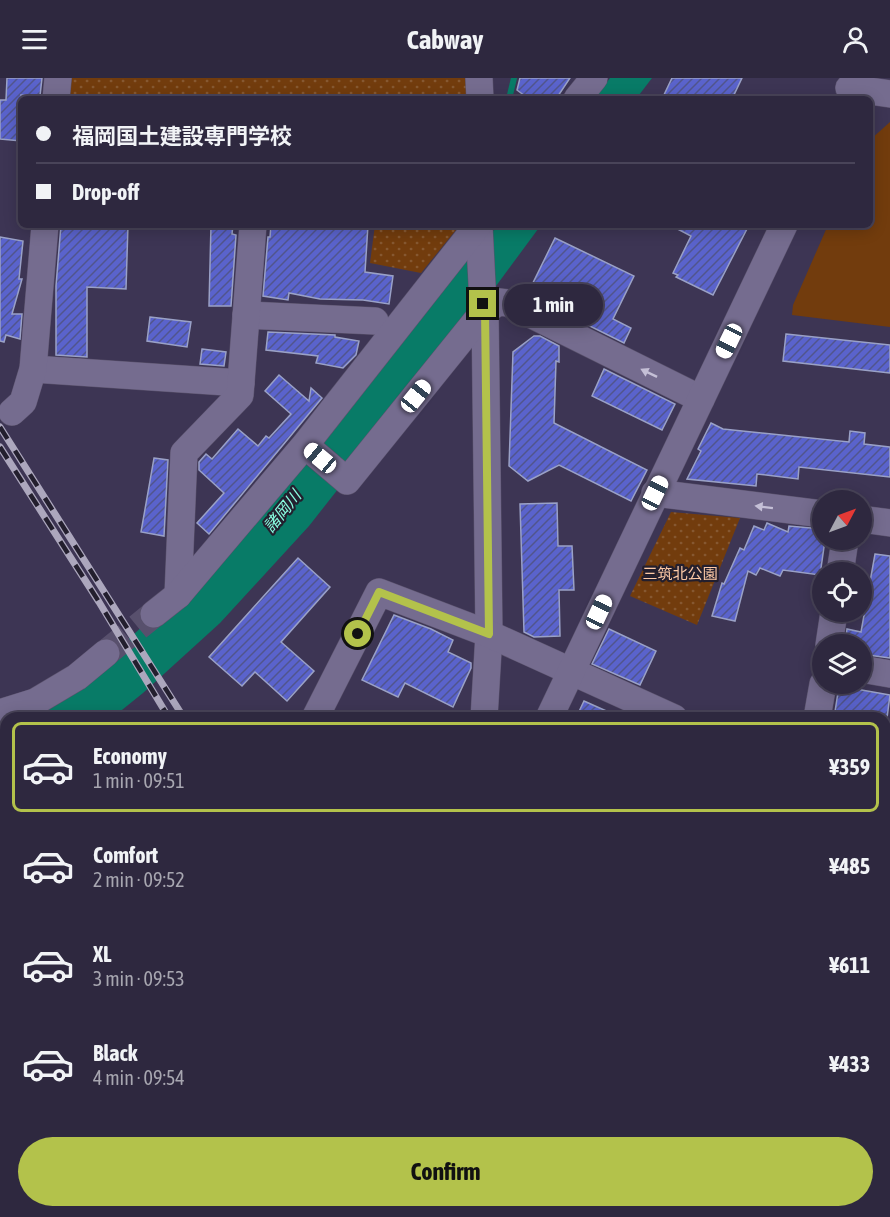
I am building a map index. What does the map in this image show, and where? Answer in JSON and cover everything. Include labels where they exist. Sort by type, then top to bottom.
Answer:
[{"type":"street","points":[[56,96],[58,78]]},
{"type":"street","points":[[479,78],[480,96]]},
{"type":"street","points":[[579,96],[594,78]]},
{"type":"street","points":[[849,88],[890,94]]},
{"type":"street","points":[[12,412],[23,402],[33,369],[45,228]]},
{"type":"street","points":[[178,595],[184,453],[240,395],[253,228]]},
{"type":"street","points":[[479,228],[484,307],[489,634],[484,712]]},
{"type":"street","points":[[154,614],[178,595],[305,445],[479,228]]},
{"type":"street","points":[[552,712],[783,228]]},
{"type":"street","points":[[306,446],[347,481],[484,307],[499,302],[508,303],[701,399]]},
{"type":"street","points":[[246,315],[375,321]]},
{"type":"street","points":[[33,369],[241,383]]},
{"type":"street","points":[[655,493],[812,513]]},
{"type":"street","points":[[872,521],[890,523]]},
{"type":"street","points":[[318,712],[379,592],[489,634],[661,712]]},
{"type":"street","points":[[3,712],[35,702],[77,677],[106,653]]},
{"type":"street","points":[[872,671],[890,674]]},
{"type":"street","points":[[818,712],[821,694]]},
{"type":"green space","points":[[66,78],[469,78],[469,96],[67,96]]},
{"type":"green space","points":[[890,122],[890,327],[792,315],[793,305],[827,228],[873,228],[873,137]]},
{"type":"green space","points":[[375,228],[458,228],[421,273],[370,263]]},
{"type":"green space","name":"三筑北公園","points":[[671,512],[740,518],[697,625],[630,596]]},
{"type":"water","points":[[610,78],[652,78],[638,96],[596,96]]},
{"type":"water","name":"諸岡川","points":[[539,228],[471,320],[309,526],[220,623],[119,712],[24,712],[75,689],[203,570],[466,247],[496,229]]},
{"type":"building","points":[[7,78],[42,78],[40,96],[18,96],[18,141],[0,139],[0,100],[6,100]]},
{"type":"building","points":[[520,78],[570,78],[558,96],[525,96],[517,90]]},
{"type":"building","points":[[672,78],[742,78],[733,96],[663,96]]},
{"type":"building","points":[[61,228],[128,228],[126,289],[87,287],[87,357],[56,355],[56,286]]},
{"type":"building","points":[[211,228],[233,228],[232,234],[236,235],[231,306],[209,306]]},
{"type":"building","points":[[271,228],[368,228],[365,272],[393,276],[389,304],[363,300],[320,299],[289,293],[288,300],[263,296],[268,237],[270,237]]},
{"type":"building","points":[[676,228],[747,228],[713,295],[676,277],[678,275],[673,273],[691,236]]},
{"type":"building","points":[[0,237],[23,241],[19,279],[22,279],[12,314],[22,314],[20,339],[6,335],[4,342],[0,341]]},
{"type":"building","points":[[555,238],[634,276],[613,319],[631,328],[624,343],[527,295]]},
{"type":"building","points":[[150,317],[191,322],[187,347],[147,341]]},
{"type":"building","points":[[268,332],[335,335],[335,337],[359,341],[356,355],[343,368],[316,363],[318,356],[266,350]]},
{"type":"building","points":[[786,334],[890,345],[890,373],[783,361]]},
{"type":"building","points":[[534,336],[540,336],[559,346],[559,362],[556,361],[554,423],[647,470],[631,501],[559,465],[528,481],[509,466],[513,352]]},
{"type":"building","points":[[202,349],[226,352],[224,366],[200,364]]},
{"type":"building","points":[[604,369],[675,404],[662,430],[592,396]]},
{"type":"building","points":[[279,375],[309,401],[311,388],[322,398],[209,534],[197,523],[224,493],[199,470],[199,462],[206,454],[212,459],[238,429],[258,446],[266,436],[269,438],[291,414],[265,391]]},
{"type":"building","points":[[711,423],[723,429],[849,442],[850,431],[865,433],[864,444],[890,447],[890,477],[799,467],[798,479],[757,474],[756,486],[687,479],[701,451],[698,449]]},
{"type":"building","points":[[154,458],[168,460],[164,536],[141,532]]},
{"type":"building","points":[[557,503],[558,546],[572,546],[574,590],[559,590],[560,636],[534,637],[524,632],[520,504]]},
{"type":"building","points":[[767,523],[788,532],[789,526],[812,528],[812,550],[824,550],[822,562],[812,562],[812,574],[783,570],[780,576],[760,568],[756,575],[748,571],[735,621],[712,616],[722,583],[724,584],[740,548],[744,550],[754,526],[764,530]]},
{"type":"building","points":[[875,554],[890,556],[890,658],[872,656],[872,634],[846,634],[847,629],[861,632],[863,622],[872,622],[872,571]]},
{"type":"building","points":[[298,558],[330,587],[281,642],[314,671],[287,701],[255,672],[242,686],[209,657]]},
{"type":"building","points":[[394,615],[453,640],[448,652],[471,663],[471,668],[453,707],[405,683],[398,697],[362,680]]},
{"type":"building","points":[[609,629],[656,651],[640,685],[592,664]]},
{"type":"building","points":[[872,692],[890,695],[888,712],[835,712],[838,694],[872,694]]},
{"type":"building","points":[[584,701],[609,712],[579,712]]},
{"type":"waterway","points":[[510,96],[514,78]]},
{"type":"tunnel","points":[[106,653],[154,614]]},
{"type":"railway","points":[[0,427],[180,712]]},
{"type":"railway","points":[[0,447],[99,602],[165,712]]},
{"type":"route","points":[[358,634],[379,592],[489,634],[485,310],[483,304]]}]
